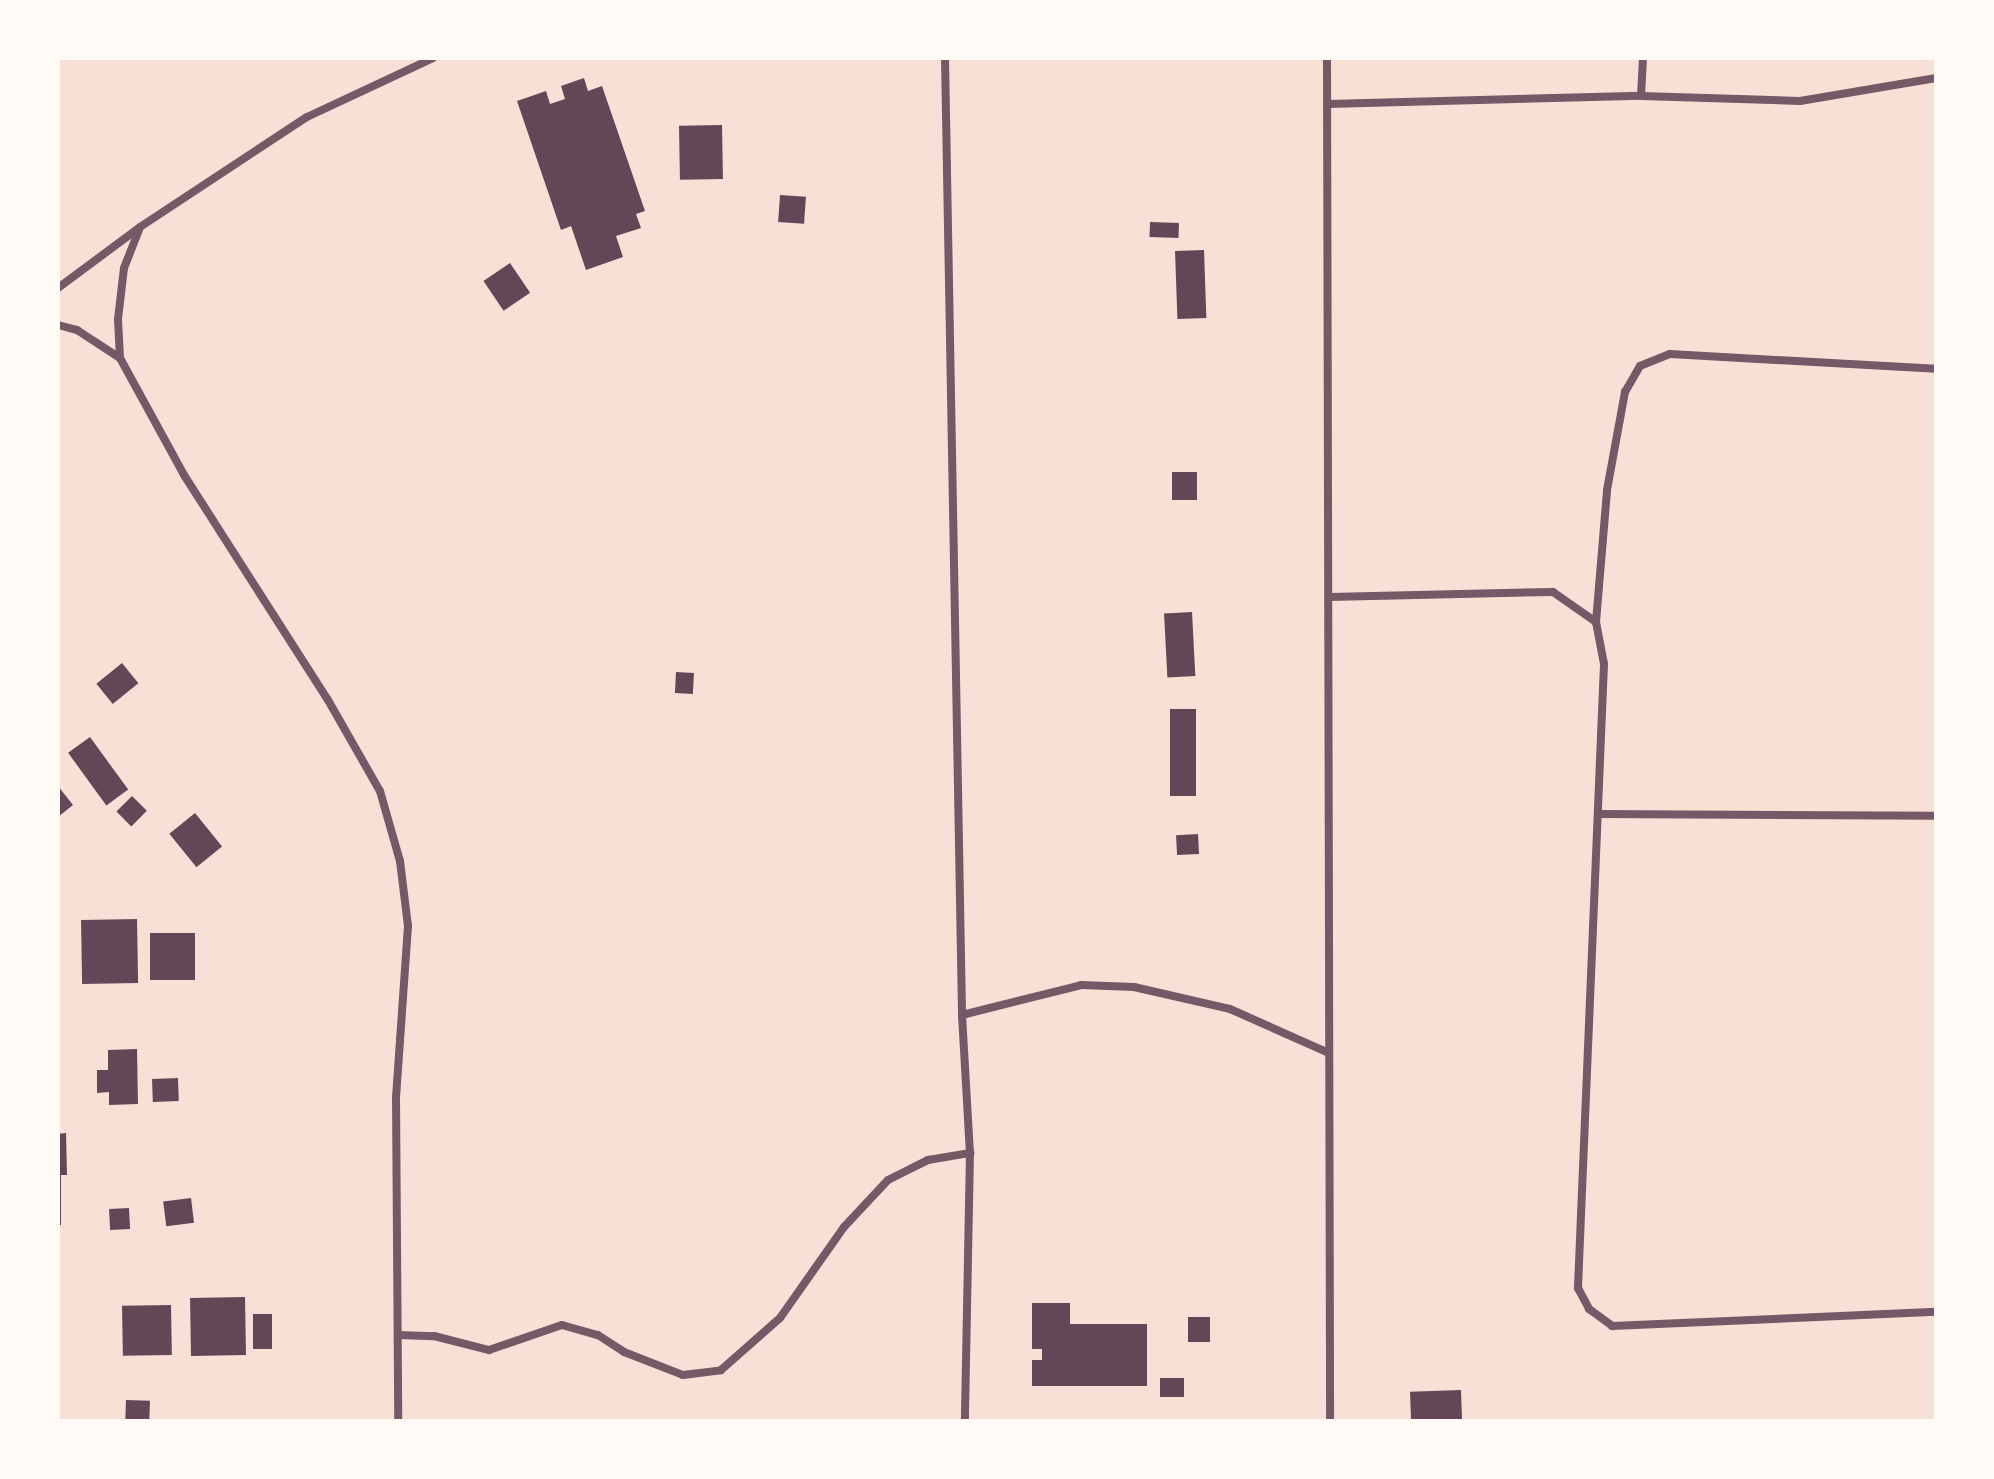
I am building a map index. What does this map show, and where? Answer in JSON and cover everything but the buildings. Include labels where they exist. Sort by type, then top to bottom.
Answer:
[{"type":"street","points":[[58,288],[140,227],[307,117],[433,58]]},
{"type":"street","points":[[945,58],[962,1015],[970,1153],[965,1421]]},
{"type":"street","points":[[1327,58],[1330,1421]]},
{"type":"street","points":[[1641,96],[1643,58]]},
{"type":"street","points":[[1328,104],[1641,96],[1800,101],[1936,78]]},
{"type":"street","points":[[140,227],[124,268],[118,319],[120,358],[184,475],[328,700],[380,791],[400,861],[408,926],[396,1097],[398,1421]]},
{"type":"street","points":[[58,325],[77,330],[120,358]]},
{"type":"street","points":[[1936,369],[1670,354],[1640,366],[1625,392],[1607,490],[1596,622],[1604,664],[1578,1288],[1589,1309],[1612,1326],[1936,1312]]},
{"type":"street","points":[[1329,597],[1553,592],[1596,622]]},
{"type":"street","points":[[1598,814],[1936,816]]},
{"type":"street","points":[[962,1015],[1081,985],[1134,987],[1230,1009],[1329,1053]]},
{"type":"street","points":[[398,1335],[434,1336],[489,1350],[562,1325],[598,1335],[624,1352],[683,1375],[721,1370],[780,1318],[844,1227],[888,1180],[928,1160],[970,1153]]}]
